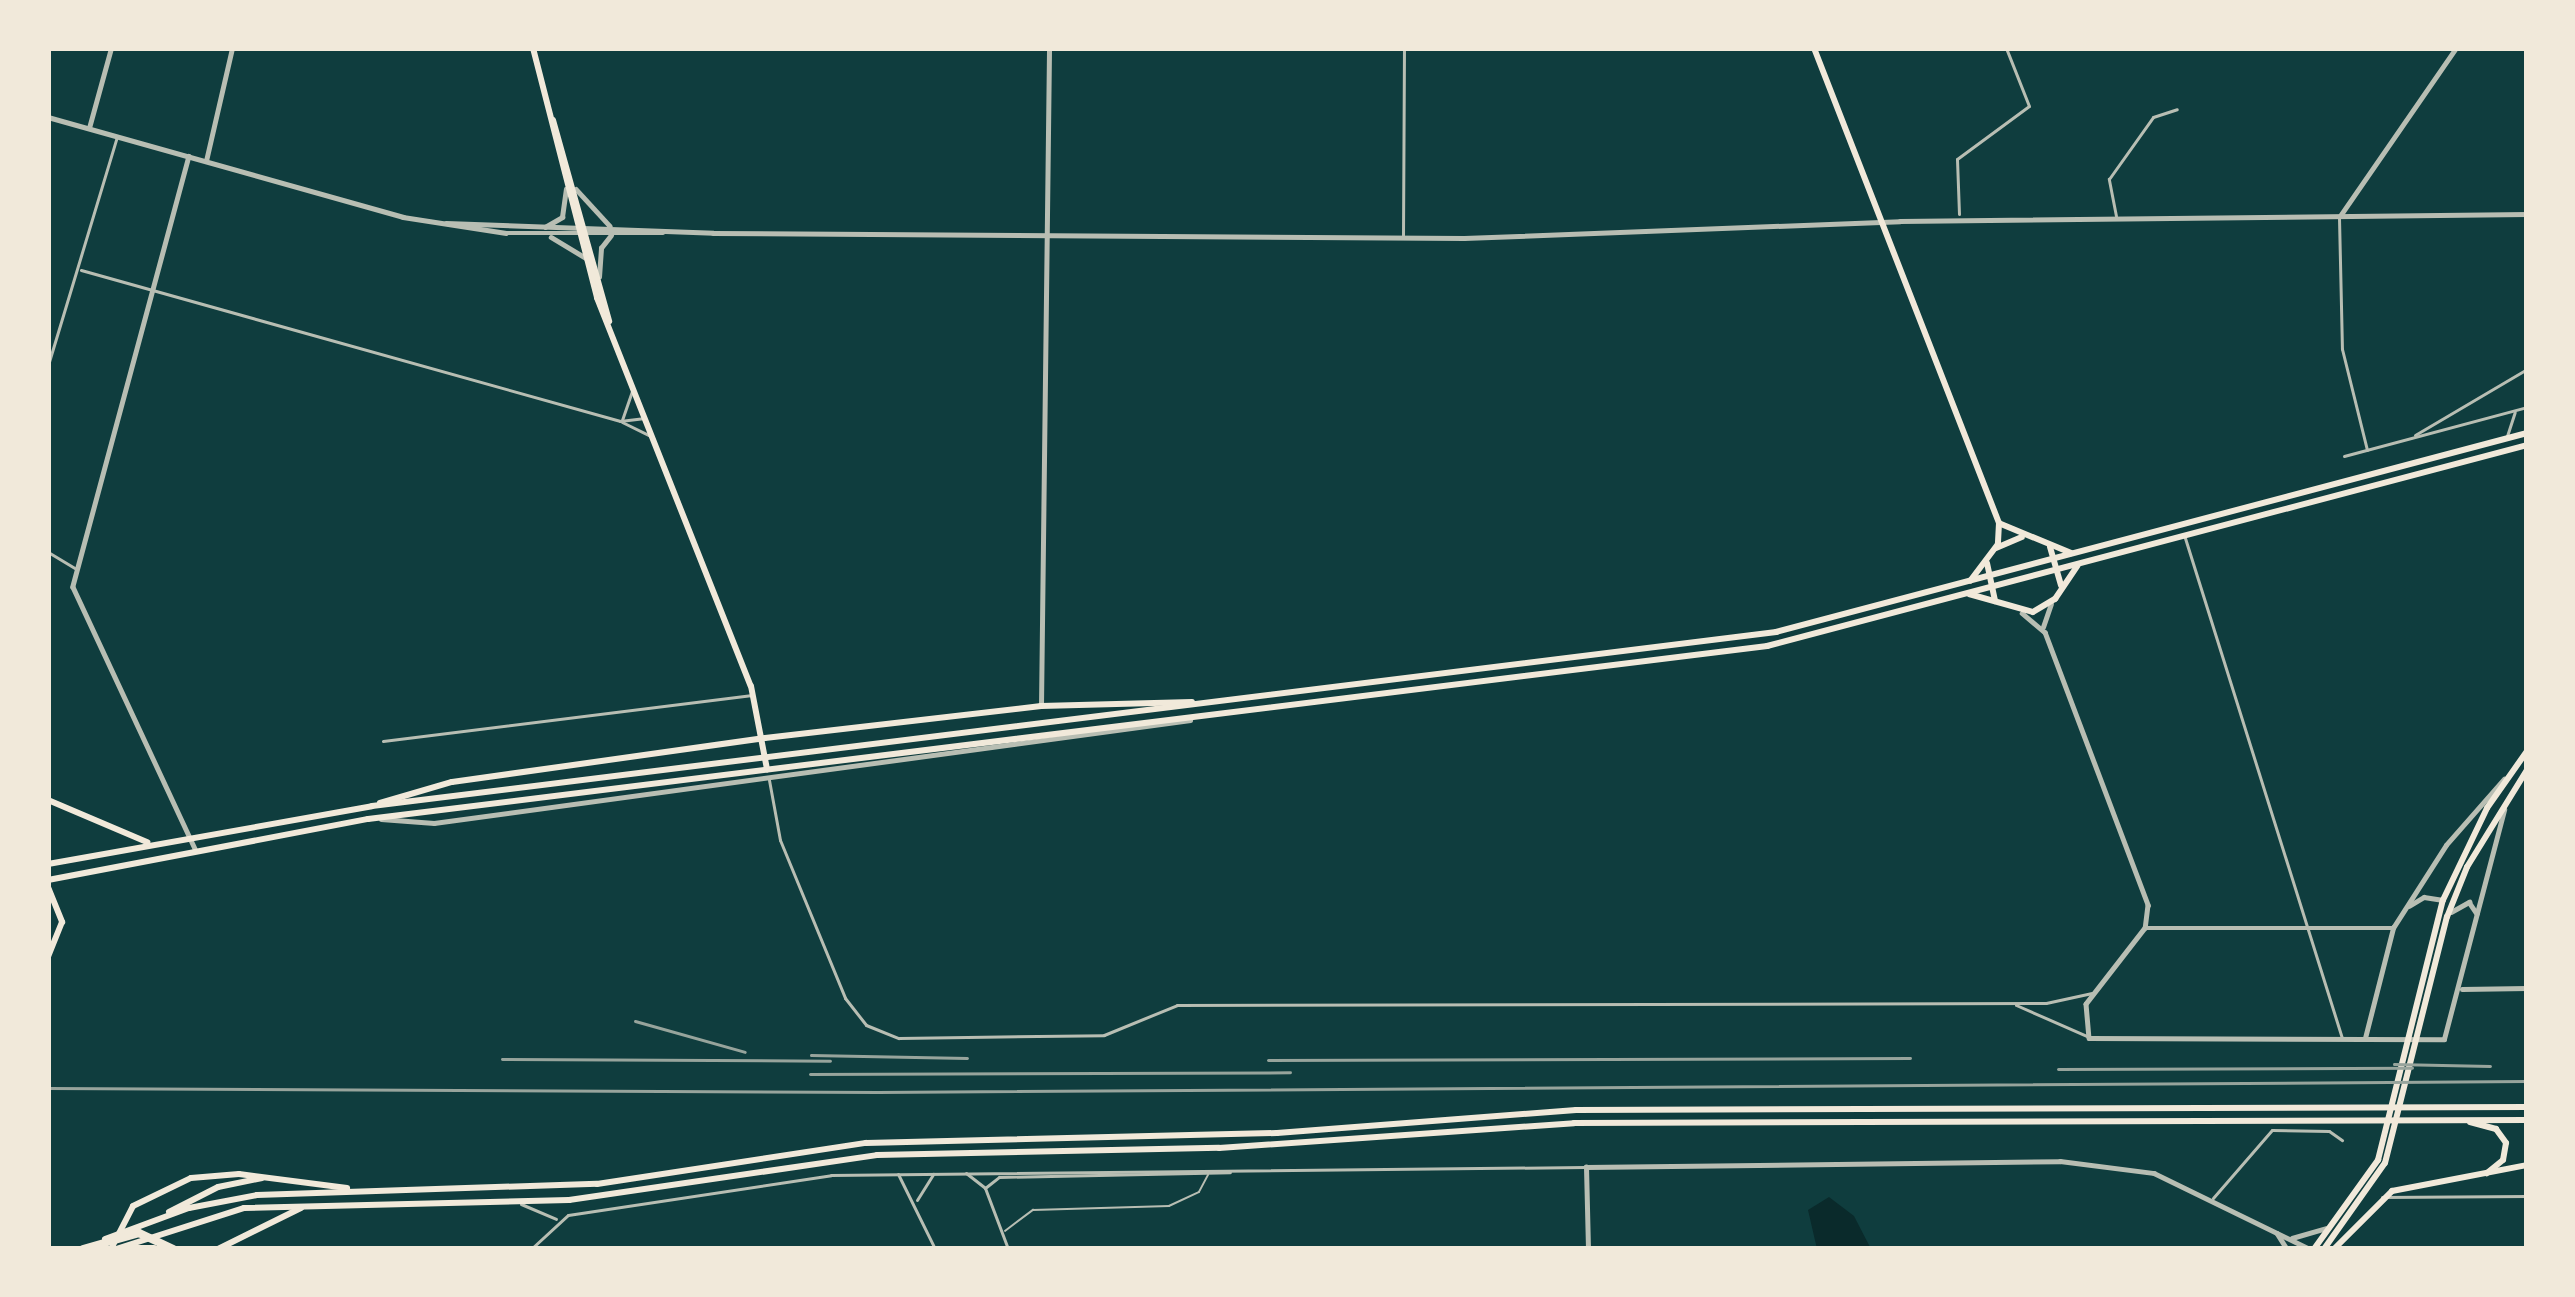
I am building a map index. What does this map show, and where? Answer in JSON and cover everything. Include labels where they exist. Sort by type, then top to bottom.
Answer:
[{"type":"highway","points":[[81,1249],[140,1234],[174,1249]]},
{"type":"highway","points":[[117,1249],[154,1249]]},
{"type":"main road","points":[[532,48],[610,327]]},
{"type":"main road","points":[[1814,48],[1999,523],[1994,551],[1967,584]]},
{"type":"main road","points":[[583,231],[586,258],[610,327],[754,696],[767,769]]},
{"type":"main road","points":[[48,862],[372,806],[1776,632],[2527,434]]},
{"type":"main road","points":[[48,956],[61,931],[57,898],[48,883],[195,849],[368,818],[1745,650],[2527,445]]},
{"type":"main road","points":[[1999,523],[2074,554]]},
{"type":"main road","points":[[1994,551],[2026,537]]},
{"type":"main road","points":[[2044,542],[2062,570],[2057,596]]},
{"type":"main road","points":[[1988,560],[1988,590],[2002,607]]},
{"type":"main road","points":[[1969,595],[2022,613],[2057,596],[2077,566]]},
{"type":"main road","points":[[372,806],[452,782],[765,738],[1041,706],[1208,702]]},
{"type":"main road","points":[[2324,1249],[2385,1141],[2444,900],[2487,808],[2527,751]]},
{"type":"main road","points":[[2436,944],[2507,799],[2527,770]]},
{"type":"main road","points":[[48,800],[102,830],[157,844]]},
{"type":"main road","points":[[81,1249],[228,1199],[534,1188],[818,1147],[1261,1134],[1519,1112],[2527,1107]]},
{"type":"main road","points":[[117,1249],[230,1211],[569,1200],[846,1156],[1260,1147],[1520,1124],[2527,1120]]},
{"type":"main road","points":[[2467,1121],[2496,1130],[2506,1143],[2504,1160],[2482,1175]]},
{"type":"main road","points":[[2334,1249],[2382,1196],[2527,1165]]},
{"type":"main road","points":[[117,1249],[124,1215],[157,1191],[215,1174],[386,1191]]},
{"type":"main road","points":[[98,1244],[218,1187],[284,1178]]},
{"type":"main road","points":[[218,1249],[281,1215],[318,1205]]},
{"type":"main road","points":[[2312,1249],[2338,1222]]},
{"type":"street","points":[[88,128],[111,48]]},
{"type":"street","points":[[206,161],[232,48]]},
{"type":"street","points":[[1041,706],[1042,235],[1049,48]]},
{"type":"street","points":[[1403,237],[1404,48]]},
{"type":"street","points":[[1958,214],[1957,159],[2029,106],[2006,48]]},
{"type":"street","points":[[2367,450],[2342,349],[2339,217],[2456,48]]},
{"type":"street","points":[[2116,218],[2109,179],[2152,117],[2177,109]]},
{"type":"street","points":[[48,117],[446,224],[540,231],[1403,237],[2116,218],[2527,214]]},
{"type":"street","points":[[48,365],[81,270],[117,135]]},
{"type":"street","points":[[189,156],[75,568],[74,593],[96,648],[195,849]]},
{"type":"street","points":[[540,231],[562,217],[571,189],[613,232]]},
{"type":"street","points":[[540,231],[569,242],[586,258]]},
{"type":"street","points":[[599,277],[602,244],[613,232]]},
{"type":"street","points":[[81,270],[620,421],[653,437]]},
{"type":"street","points":[[2408,439],[2527,368]]},
{"type":"street","points":[[620,421],[633,386]]},
{"type":"street","points":[[2344,456],[2527,407]]},
{"type":"street","points":[[2501,440],[2516,410]]},
{"type":"street","points":[[2449,415],[2453,426]]},
{"type":"street","points":[[620,421],[646,418]]},
{"type":"street","points":[[2185,536],[2342,1039]]},
{"type":"street","points":[[48,552],[75,568]]},
{"type":"street","points":[[2045,632],[2057,596]]},
{"type":"street","points":[[2022,613],[2045,632],[2148,905],[2145,928],[2092,993],[2082,1015],[2089,1037]]},
{"type":"street","points":[[383,741],[754,696]]},
{"type":"street","points":[[368,818],[434,823],[769,781],[1104,736],[1261,706]]},
{"type":"street","points":[[2364,1039],[2393,928],[2446,844],[2520,761]]},
{"type":"street","points":[[767,769],[780,840],[845,998],[866,1025],[899,1038],[1104,1035],[1162,1006],[1183,1005],[2014,1004],[2092,993]]},
{"type":"street","points":[[2014,1004],[2089,1037],[2444,1039],[2462,989],[2507,799]]},
{"type":"street","points":[[2404,909],[2424,897],[2444,900]]},
{"type":"street","points":[[2447,916],[2469,902],[2478,916]]},
{"type":"street","points":[[2145,928],[2393,928]]},
{"type":"street","points":[[2462,989],[2527,988]]},
{"type":"street","points":[[2212,1199],[2272,1130],[2329,1131],[2342,1140]]},
{"type":"street","points":[[985,1189],[999,1178],[1237,1170],[2093,1162],[2154,1173],[2312,1249]]},
{"type":"street","points":[[1586,1167],[1588,1249]]},
{"type":"street","points":[[964,1172],[985,1189],[1008,1249]]},
{"type":"street","points":[[515,1202],[557,1220],[761,1183],[896,1173],[1209,1173]]},
{"type":"street","points":[[896,1173],[917,1202],[935,1249]]},
{"type":"street","points":[[917,1202],[920,1184],[934,1173]]},
{"type":"street","points":[[2382,1196],[2527,1196]]},
{"type":"street","points":[[531,1249],[557,1220]]},
{"type":"street","points":[[2290,1238],[2314,1236],[2338,1222]]},
{"type":"street","points":[[2272,1229],[2287,1249]]},
{"type":"lane","points":[[2342,1140],[2344,1148]]},
{"type":"lane","points":[[1002,1234],[1033,1210],[1169,1206],[1199,1192],[1209,1173]]},
{"type":"water","points":[[1829,1197],[1854,1216],[1871,1249],[1817,1249],[1808,1210]]},
{"type":"railway","points":[[635,1021],[745,1052]]},
{"type":"railway","points":[[811,1055],[967,1058]]},
{"type":"railway","points":[[1268,1060],[1910,1058]]},
{"type":"railway","points":[[502,1059],[830,1061]]},
{"type":"railway","points":[[2394,1064],[2490,1066]]},
{"type":"railway","points":[[2058,1069],[2412,1068]]},
{"type":"railway","points":[[810,1074],[1290,1072]]},
{"type":"railway","points":[[48,1088],[878,1092],[2527,1081]]}]
